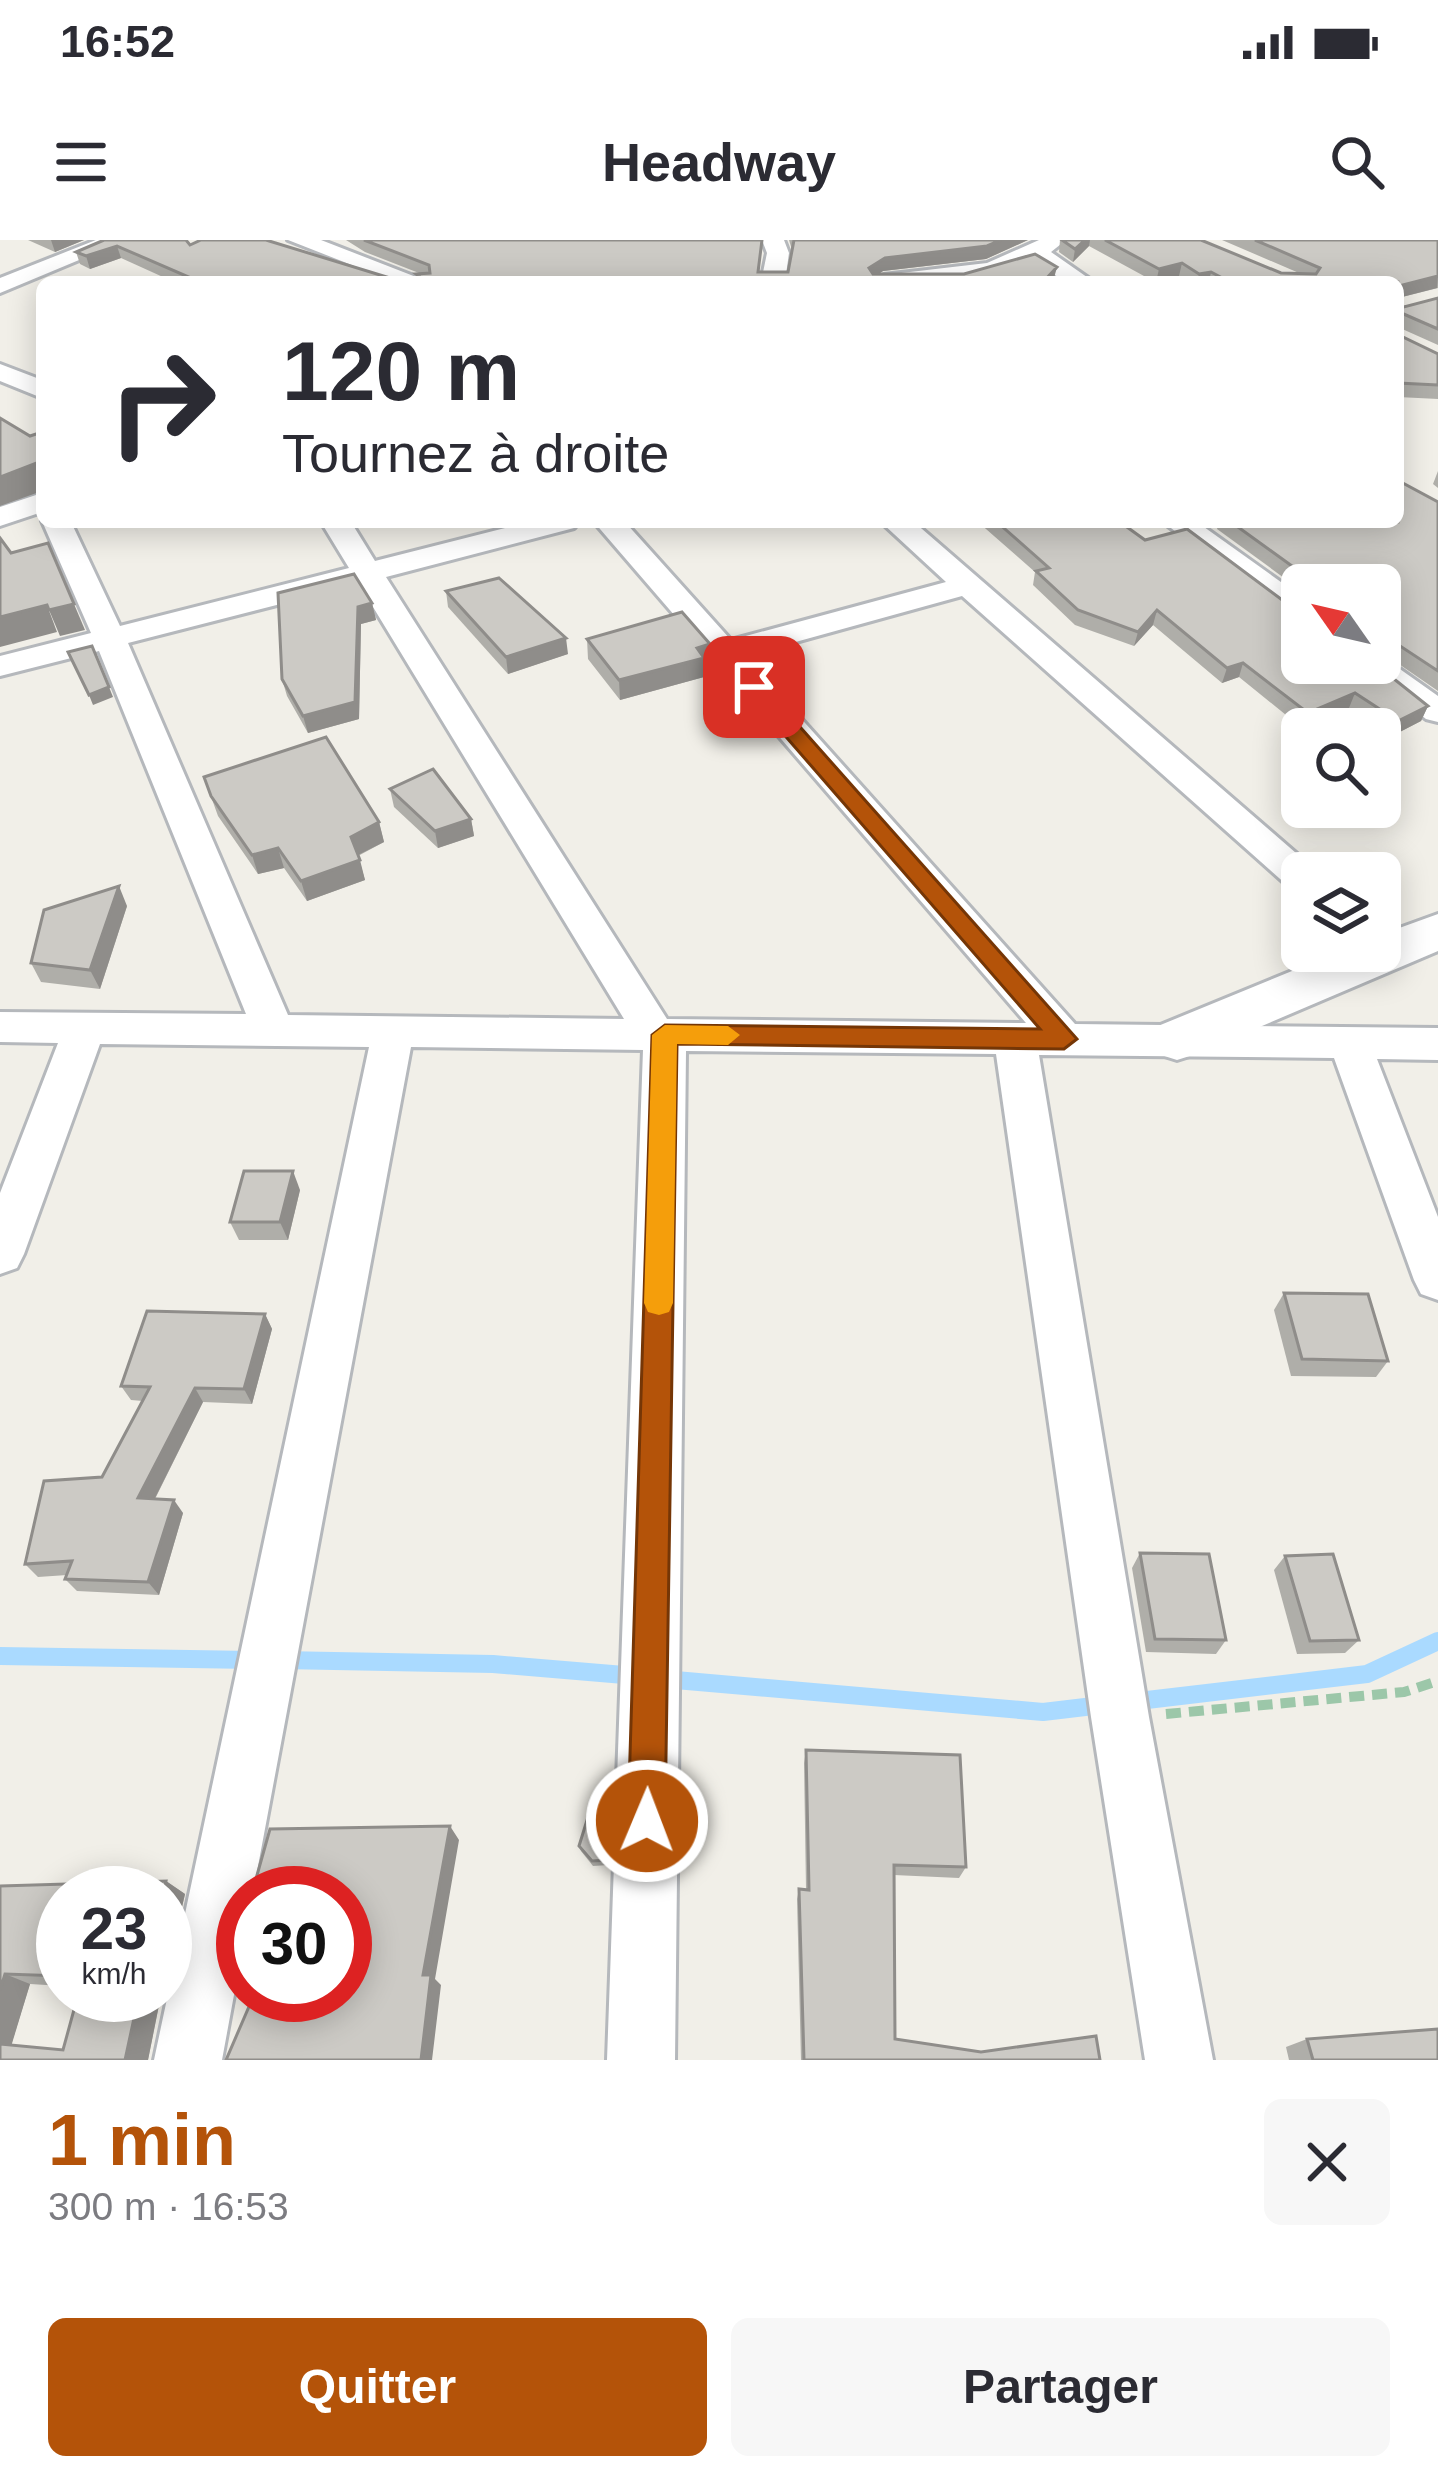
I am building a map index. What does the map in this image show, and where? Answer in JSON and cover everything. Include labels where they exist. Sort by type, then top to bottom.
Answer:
[{"type":"street","points":[[0,286],[116,240]]},
{"type":"street","points":[[299,240],[400,276]]},
{"type":"street","points":[[773,240],[778,253],[774,276]]},
{"type":"street","points":[[957,276],[993,273],[1045,247],[1076,276]]},
{"type":"street","points":[[48,267],[73,276]]},
{"type":"street","points":[[0,372],[36,387]]},
{"type":"street","points":[[0,517],[36,504]]},
{"type":"street","points":[[59,528],[110,638],[273,1030]]},
{"type":"street","points":[[340,528],[660,1035],[641,2060]]},
{"type":"street","points":[[0,666],[540,528]]},
{"type":"street","points":[[614,528],[723,652],[1039,1039],[1110,1653],[1179,2060]]},
{"type":"street","points":[[903,528],[1281,859]]},
{"type":"street","points":[[1186,528],[1281,598]]},
{"type":"street","points":[[723,652],[968,585]]},
{"type":"street","points":[[1400,684],[1438,712]]},
{"type":"street","points":[[1401,943],[1438,931]]},
{"type":"street","points":[[1178,1040],[1332,972]]},
{"type":"street","points":[[0,1027],[1438,1044]]},
{"type":"street","points":[[0,1254],[85,1028]]},
{"type":"street","points":[[188,2060],[393,1031]]},
{"type":"street","points":[[1350,1042],[1438,1280]]},
{"type":"path","points":[[1122,1732],[1167,1714],[1403,1692],[1438,1681]]},
{"type":"building","points":[[104,240],[186,240],[190,245],[201,240],[266,240],[383,276],[186,276],[117,246],[86,256],[76,252]]},
{"type":"building","points":[[364,240],[762,240],[758,272],[788,272],[794,240],[1001,240],[987,246],[885,258],[869,268],[873,274],[964,274],[1035,254],[1057,267],[1049,276],[416,274],[430,273],[429,265]]},
{"type":"building","points":[[1062,240],[1085,240],[1075,249]]},
{"type":"building","points":[[1105,240],[1201,240],[1281,273],[1316,274],[1320,268],[1255,240],[1438,240],[1438,276],[1404,285],[1404,276],[1219,276],[1199,274],[1182,263],[1159,269]]},
{"type":"building","points":[[1438,298],[1438,329],[1404,314],[1404,307]]},
{"type":"building","points":[[1404,337],[1438,354],[1438,385],[1404,383]]},
{"type":"building","points":[[0,418],[30,436],[36,434],[36,463],[0,477]]},
{"type":"building","points":[[1404,484],[1438,502],[1438,671],[1401,647],[1401,564],[1289,564],[1239,528],[1404,528]]},
{"type":"building","points":[[1004,528],[1128,528],[1145,540],[1187,529],[1281,599],[1281,684],[1400,684],[1428,706],[1401,720],[1401,708],[1378,708],[1355,693],[1320,708],[1302,708],[1243,663],[1227,668],[1157,610],[1138,632],[1078,610],[1036,571],[1049,568]]},
{"type":"building","points":[[0,538],[11,553],[48,543],[74,604],[49,610],[47,605],[0,617]]},
{"type":"building","points":[[354,574],[372,603],[358,607],[355,702],[303,716],[282,679],[278,593]]},
{"type":"building","points":[[499,578],[566,638],[506,657],[446,591]]},
{"type":"building","points":[[682,612],[710,644],[697,648],[704,658],[619,680],[587,639]]},
{"type":"building","points":[[92,646],[109,687],[89,695],[68,652]]},
{"type":"building","points":[[326,737],[379,822],[351,837],[360,860],[301,881],[278,848],[252,855],[211,796],[204,777]]},
{"type":"building","points":[[433,769],[471,819],[435,831],[390,789]]},
{"type":"building","points":[[119,886],[90,970],[31,963],[44,910]]},
{"type":"building","points":[[244,1171],[293,1171],[280,1222],[230,1222]]},
{"type":"building","points":[[1284,1293],[1368,1294],[1388,1361],[1302,1359]]},
{"type":"building","points":[[147,1311],[265,1314],[244,1389],[195,1388],[138,1498],[174,1500],[148,1582],[65,1579],[72,1561],[25,1564],[44,1481],[102,1477],[150,1387],[121,1386]]},
{"type":"building","points":[[1140,1553],[1209,1554],[1226,1640],[1155,1639]]},
{"type":"building","points":[[1333,1554],[1359,1640],[1310,1641],[1285,1556]]},
{"type":"building","points":[[806,1750],[960,1755],[966,1867],[894,1865],[895,2039],[981,2052],[1096,2036],[1100,2060],[804,2060],[799,1889],[809,1890]]},
{"type":"building","points":[[610,1816],[608,1860],[592,1861],[579,1846],[588,1817]]},
{"type":"building","points":[[450,1826],[423,1975],[431,1975],[421,2060],[226,2060],[242,2022],[372,2022],[372,1866],[260,1866],[270,1829]]},
{"type":"building","points":[[36,1885],[36,1975],[5,1974],[0,1990],[0,1886]]},
{"type":"building","points":[[71,2022],[133,2022],[125,2060],[0,2060],[0,2044],[63,2050]]},
{"type":"building","points":[[1438,2029],[1438,2060],[1313,2060],[1307,2039]]},
{"type":"waterway","points":[[1130,1702],[1367,1674],[1438,1641]]},
{"type":"waterway","points":[[0,1656],[253,1660]]},
{"type":"waterway","points":[[281,1660],[493,1664],[636,1676]]},
{"type":"waterway","points":[[664,1679],[1043,1712],[1102,1705]]},
{"type":"slow traffic","points":[[659,1303],[665,1035],[728,1035]]},
{"type":"route","points":[[647,1821],[665,1035],[1064,1039],[754,687]]}]
